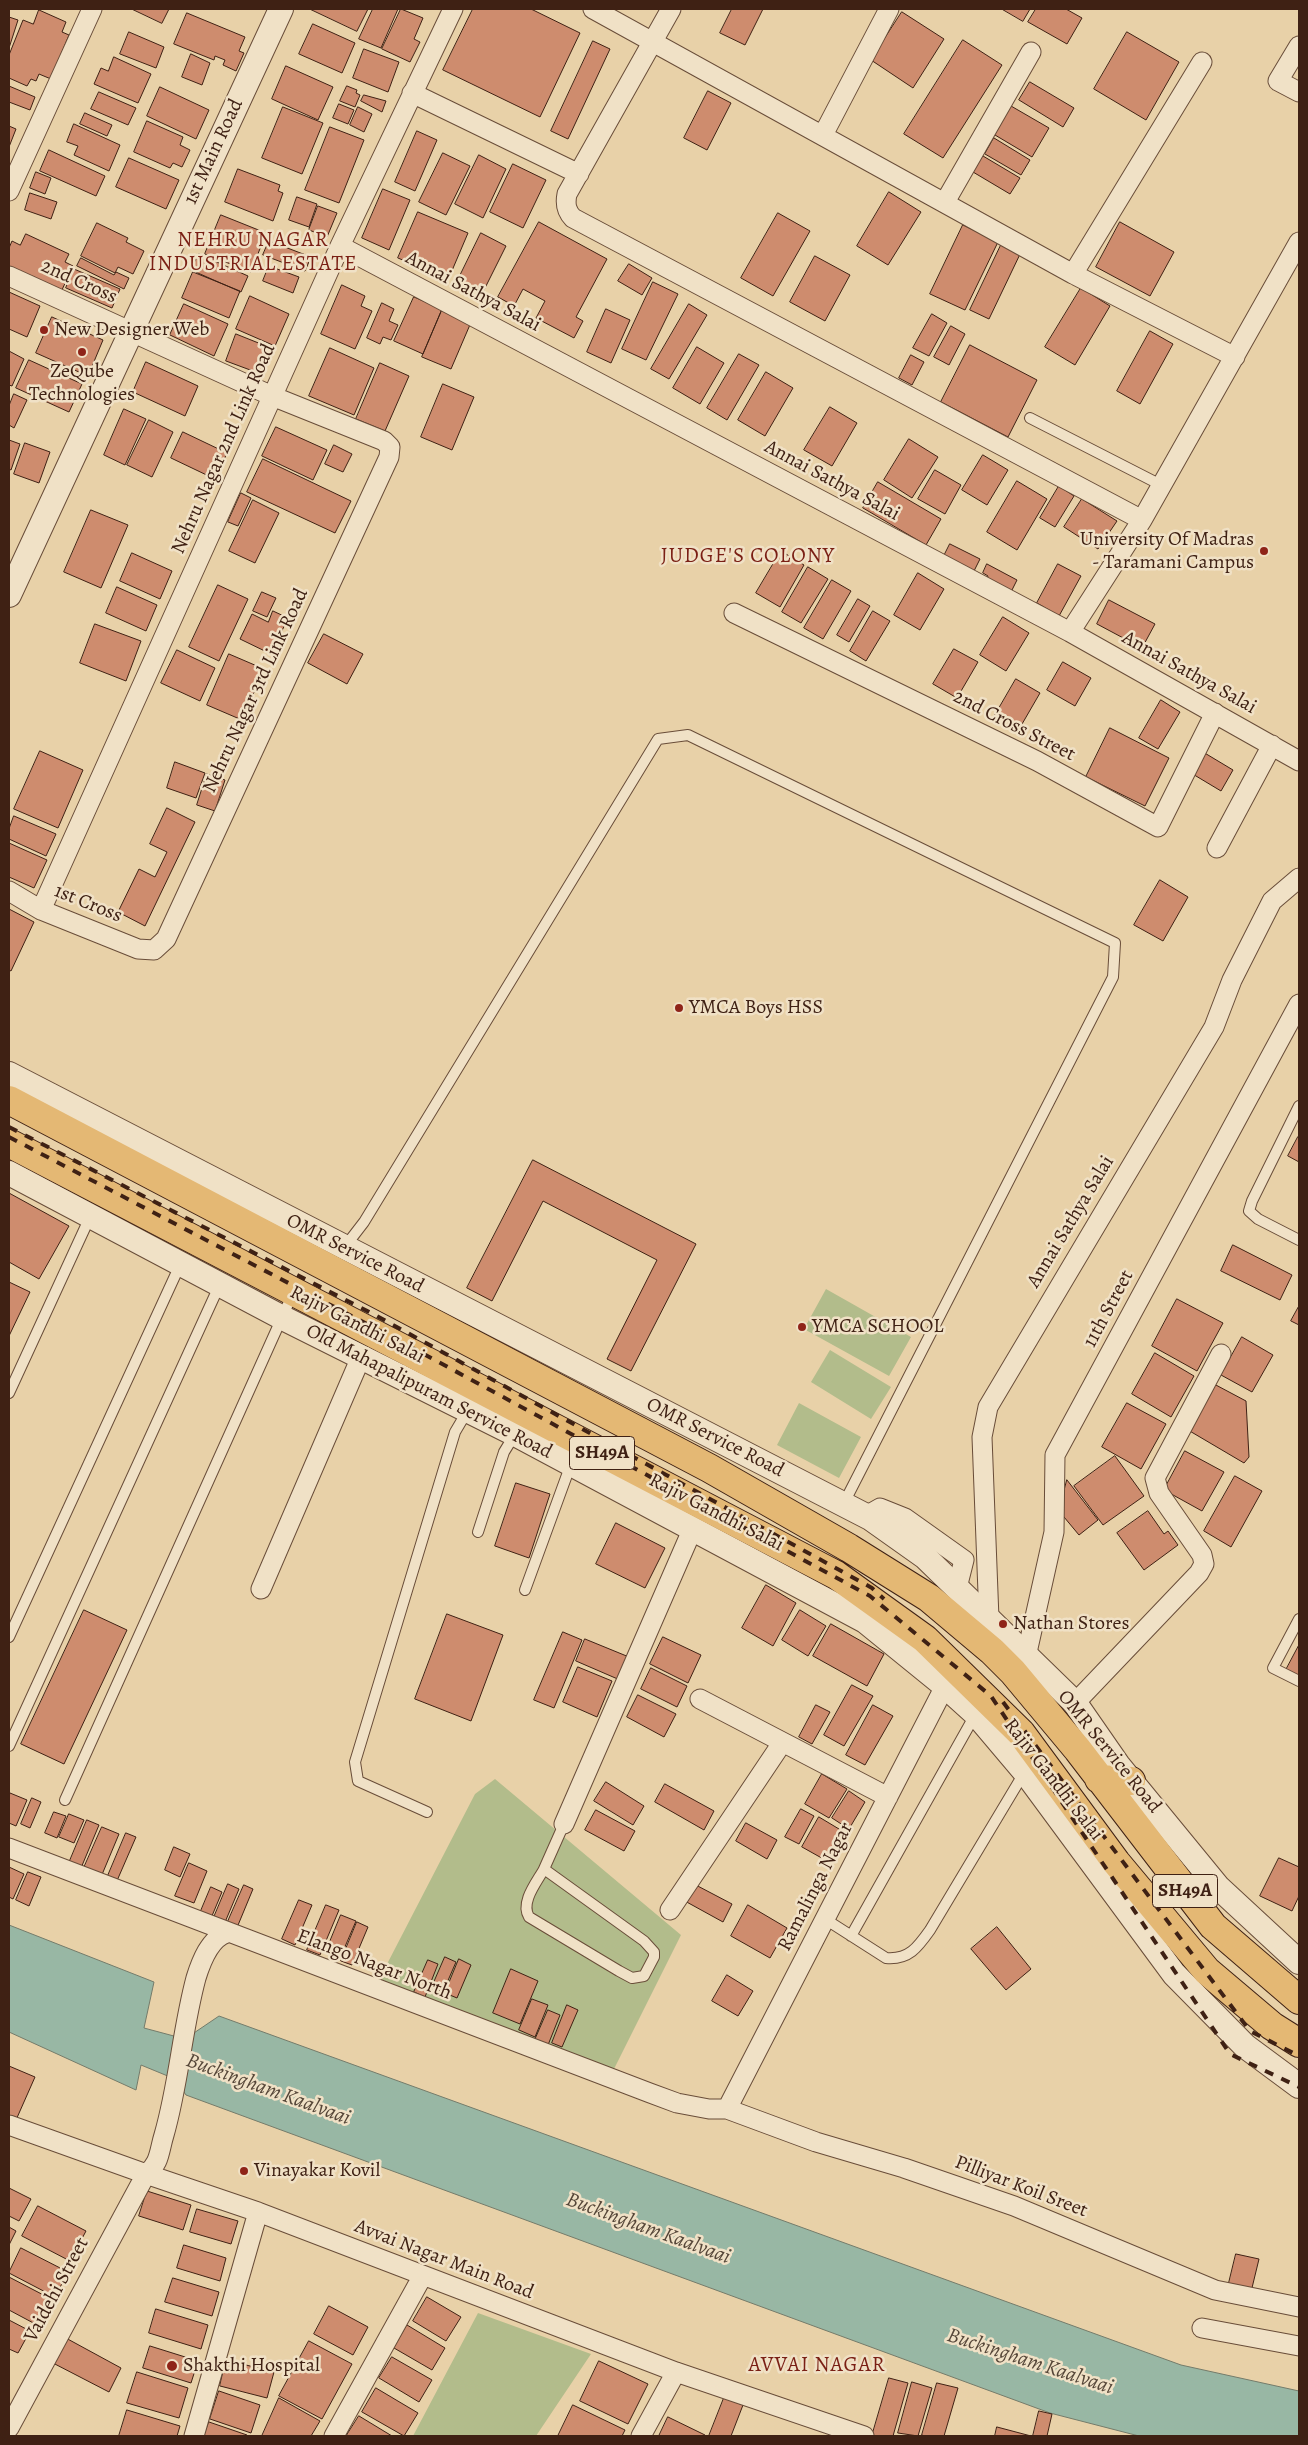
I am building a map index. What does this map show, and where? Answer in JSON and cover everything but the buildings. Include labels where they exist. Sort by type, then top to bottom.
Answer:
[{"type":"main road","name":"Rajiv Gandhi Salai","points":[[9,1100],[709,1468],[849,1548],[929,1598],[992,1651],[1013,1672],[1078,1750],[1213,1926],[1299,2000]]},
{"type":"main road","name":"Rajiv Gandhi Salai","points":[[9,1144],[836,1575],[925,1639],[951,1679],[1021,1732],[1116,1862],[1207,1972],[1272,2026],[1299,2043]]},
{"type":"main road","points":[[405,1350],[423,1318]]},
{"type":"main road","points":[[951,1679],[970,1710]]},
{"type":"main road","points":[[1099,1779],[1131,1781]]},
{"type":"street","points":[[9,191],[92,9]]},
{"type":"street","name":"1st Main Road","points":[[9,595],[281,9]]},
{"type":"street","name":"Nehru Nagar 2nd Link Road","points":[[41,910],[340,246],[453,9]]},
{"type":"street","points":[[593,9],[1073,274],[1236,357]]},
{"type":"street","points":[[671,9],[567,194],[568,213],[573,218],[1142,520]]},
{"type":"street","points":[[822,135],[889,9]]},
{"type":"street","points":[[1299,46],[1278,81],[1299,92]]},
{"type":"street","points":[[945,202],[1030,52]]},
{"type":"street","points":[[1073,274],[1202,62]]},
{"type":"street","points":[[412,93],[579,174]]},
{"type":"street","points":[[1070,632],[1142,520],[1236,357],[1299,242]]},
{"type":"street","name":"Annai Sathya Salai","points":[[340,246],[1070,632],[1299,761]]},
{"type":"street","name":"2nd Cross","points":[[9,276],[131,330],[272,396]]},
{"type":"street","name":"Nehru Nagar 3rd Link Road","points":[[154,950],[166,938],[389,457],[390,448],[384,441],[272,396]]},
{"type":"street","name":"2nd Cross Street","points":[[734,613],[1037,761],[1158,827],[1215,713]]},
{"type":"street","points":[[1217,848],[1272,745]]},
{"type":"street","name":"Annai Sathya Salai","points":[[989,1619],[982,1437],[988,1407],[1214,1026],[1232,980],[1272,901],[1299,878]]},
{"type":"street","name":"1st Cross","points":[[9,892],[41,910],[138,949],[154,950]]},
{"type":"street","name":"11th Street","points":[[1026,1657],[1054,1532],[1055,1455],[1299,1004]]},
{"type":"street","name":"OMR Service Road","points":[[9,1074],[344,1249],[844,1503],[866,1516],[925,1557],[1075,1703],[1118,1765],[1218,1887],[1299,1962]]},
{"type":"street","name":"Old Mahapalipuram Service Road","points":[[9,1173],[180,1265],[515,1434],[693,1528],[865,1621],[951,1679]]},
{"type":"street","points":[[1075,1703],[1200,1573],[1204,1564],[1202,1555],[1159,1493],[1155,1478],[1221,1354]]},
{"type":"street","points":[[261,1589],[361,1357]]},
{"type":"street","points":[[564,1824],[693,1528]]},
{"type":"street","name":"Ramalinga Nagar","points":[[727,2108],[951,1679]]},
{"type":"street","points":[[700,1699],[888,1797]]},
{"type":"street","points":[[970,1710],[1025,1772],[1174,1974],[1245,2046],[1299,2086]]},
{"type":"street","points":[[670,1910],[782,1743]]},
{"type":"street","name":"Elango Nagar North","points":[[9,1848],[226,1933],[650,2094],[709,2109],[727,2108]]},
{"type":"street","name":"Vaidehi Street","points":[[9,2428],[146,2174],[155,2168],[174,2101],[196,1977],[212,1943],[218,1936],[226,1933]]},
{"type":"street","name":"Pilliyar Koil Sreet","points":[[727,2108],[816,2142],[904,2168],[1014,2206],[1215,2290],[1299,2307]]},
{"type":"street","name":"Avvai Nagar Main Road","points":[[9,2125],[258,2212],[676,2372],[864,2436]]},
{"type":"street","points":[[194,2436],[258,2212]]},
{"type":"street","points":[[334,2436],[422,2276]]},
{"type":"street","points":[[1202,2328],[1299,2346]]},
{"type":"street","points":[[641,2436],[676,2372]]},
{"type":"lane","points":[[1030,418],[1161,485]]},
{"type":"lane","points":[[344,1249],[369,1214],[658,739],[688,735],[1115,943],[1114,977],[844,1503]]},
{"type":"lane","points":[[1299,1106],[1252,1201],[1250,1211],[1258,1219],[1299,1240]]},
{"type":"lane","points":[[9,1393],[90,1217]]},
{"type":"lane","points":[[9,1637],[180,1265]]},
{"type":"lane","points":[[9,1746],[220,1284]]},
{"type":"lane","points":[[65,1800],[281,1317],[294,1292]]},
{"type":"lane","points":[[427,1812],[358,1781],[355,1762],[456,1432],[468,1410]]},
{"type":"lane","points":[[478,1532],[504,1452],[515,1434]]},
{"type":"lane","points":[[525,1590],[571,1464]]},
{"type":"lane","points":[[1299,1619],[1273,1668],[1299,1681]]},
{"type":"lane","points":[[852,1936],[970,1710]]},
{"type":"lane","points":[[825,1920],[886,1958],[897,1959],[907,1956],[918,1946],[1025,1772]]},
{"type":"lane","points":[[544,1869],[644,1941],[654,1952],[654,1957],[644,1976],[632,1978],[529,1916],[526,1911],[527,1902],[564,1824]]},
{"type":"green space","points":[[826,1289],[911,1337],[889,1376],[804,1329]]},
{"type":"green space","points":[[830,1350],[891,1387],[871,1419],[811,1382]]},
{"type":"green space","points":[[799,1403],[861,1437],[839,1478],[777,1445]]},
{"type":"green space","points":[[495,1779],[681,1935],[608,2081],[371,1995],[475,1794]]},
{"type":"green space","points":[[478,2313],[591,2354],[536,2436],[413,2436]]},
{"type":"water","name":"Buckingham Kaalvaai","points":[[9,1925],[154,1982],[144,2028],[185,2039],[219,2016],[1181,2365],[1299,2391],[1299,2436],[1139,2436],[1050,2413],[186,2095],[175,2079],[141,2065],[136,2090],[9,2032]]},
{"type":"railway","points":[[9,1127],[375,1315],[872,1588],[884,1599]]},
{"type":"railway","points":[[9,1137],[409,1346],[870,1596],[991,1696],[1230,2054],[1299,2087]]},
{"type":"railway","points":[[1003,1702],[1250,2031],[1299,2056]]},
{"type":"place","name":"New Designer Web","points":[[44,330]]},
{"type":"place","name":"ZeQube Technologies","points":[[82,352]]},
{"type":"place","name":"University Of Madras - Taramani Campus","points":[[1264,551]]},
{"type":"place","name":"YMCA Boys HSS","points":[[679,1008]]},
{"type":"place","name":"YMCA SCHOOL","points":[[802,1327]]},
{"type":"place","name":"Nathan Stores","points":[[1003,1624]]},
{"type":"place","name":"Vinayakar Kovil","points":[[244,2171]]},
{"type":"place","name":"Shakthi Hospital","points":[[172,2366]]},
{"type":"district","name":"NEHRU NAGAR INDUSTRIAL ESTATE","points":[[253,253]]},
{"type":"district","name":"JUDGE'S COLONY","points":[[748,557]]},
{"type":"district","name":"AVVAI NAGAR","points":[[817,2366]]}]
